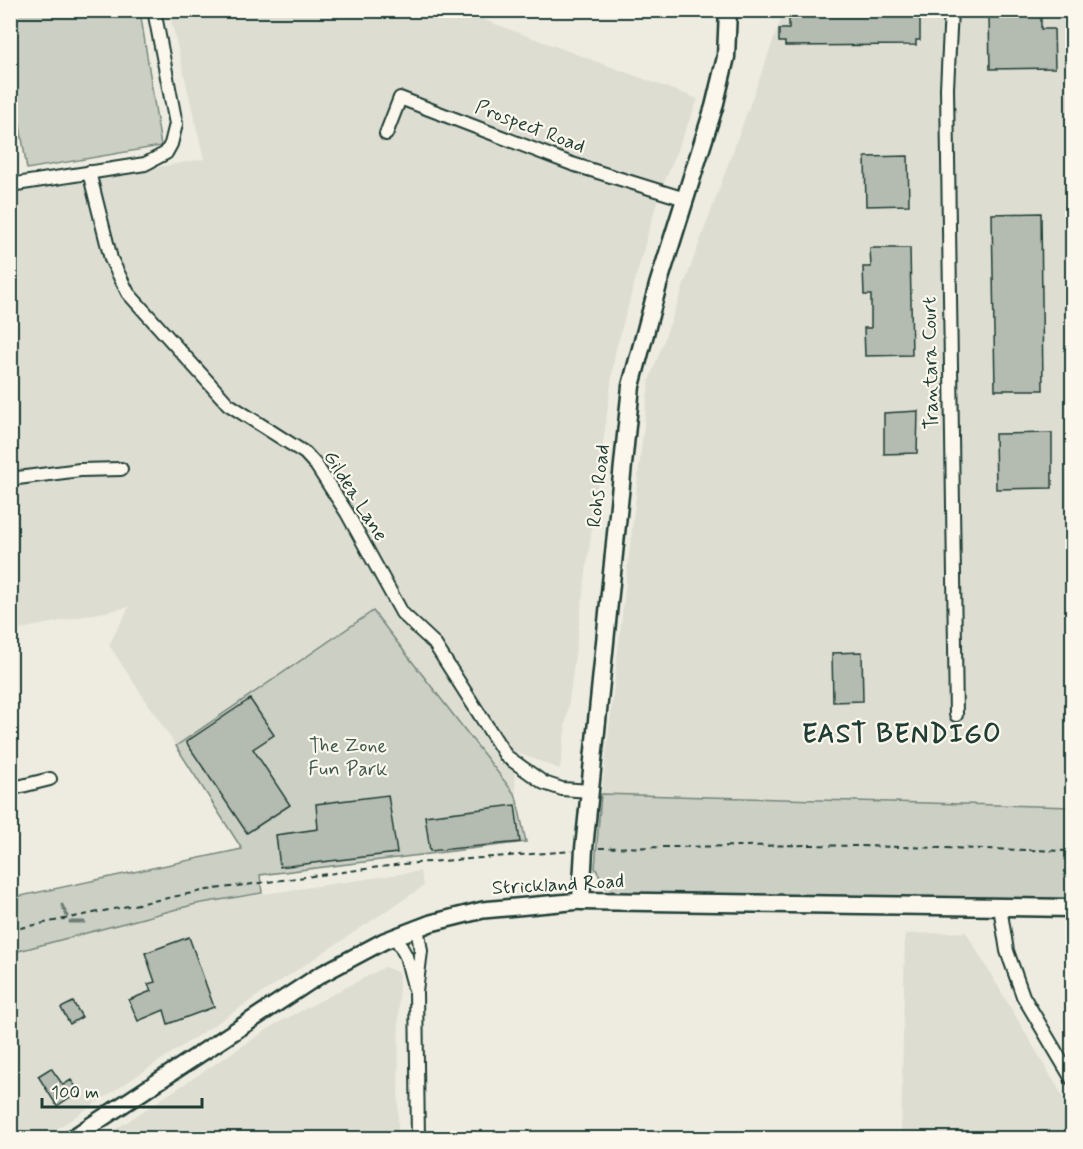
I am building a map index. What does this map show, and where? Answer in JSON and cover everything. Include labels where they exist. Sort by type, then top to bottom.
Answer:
[{"type":"main road","name":"Rohs Road","points":[[717,10],[721,56],[719,87]]},
{"type":"main road","name":"Rohs Road","points":[[581,901],[584,849],[631,386],[649,313],[719,87],[729,38],[728,10]]},
{"type":"main road","name":"Strickland Road","points":[[581,901],[1072,908]]},
{"type":"street","points":[[10,185],[145,164],[166,153],[171,144],[175,117],[154,10]]},
{"type":"street","name":"Trantara Court","points":[[951,10],[947,88],[956,715]]},
{"type":"street","name":"Prospect Road","points":[[386,134],[400,98],[572,164],[685,199]]},
{"type":"street","name":"Gildea Lane","points":[[88,172],[111,259],[128,293],[228,404],[305,453],[316,465],[347,513],[402,612],[434,643],[506,756],[544,783],[562,789],[590,791]]},
{"type":"street","points":[[10,479],[80,470],[121,469]]},
{"type":"street","points":[[10,789],[50,778]]},
{"type":"street","name":"Strickland Road","points":[[72,1138],[320,975],[395,936],[417,927],[504,906],[581,901]]},
{"type":"street","points":[[1000,907],[1007,951],[1023,996],[1072,1079]]},
{"type":"street","points":[[417,927],[421,951],[416,991],[418,1138]]},
{"type":"street","points":[[395,936],[406,956],[416,991]]},
{"type":"path","points":[[10,930],[207,890],[403,864],[584,849],[762,845],[1072,851]]},
{"type":"shaded area","points":[[169,11],[460,11],[698,99],[658,198],[615,353],[560,769],[513,751],[516,796],[373,611],[176,746],[109,645],[129,607],[11,631],[11,193],[204,159]]},
{"type":"shaded area","points":[[784,11],[1072,11],[1072,807],[601,798],[649,381]]},
{"type":"shaded area","points":[[420,871],[424,886],[43,1138],[11,1138],[11,953],[196,904]]},
{"type":"shaded area","points":[[966,932],[1072,1112],[1072,1138],[901,1138],[905,934]]},
{"type":"shaded area","points":[[385,967],[399,973],[398,1138],[102,1138],[276,1024]]},
{"type":"green space","points":[[10,11],[140,11],[161,146],[27,169],[11,70]]},
{"type":"green space","name":"The Zone Fun Park","points":[[373,611],[516,796],[526,842],[260,875],[262,893],[196,904],[11,953],[11,898],[242,849],[176,746]]},
{"type":"green space","points":[[601,794],[1072,807],[1072,901],[623,894],[607,888],[595,868]]},
{"type":"building","points":[[789,10],[920,10],[920,40],[916,40],[916,45],[785,46],[785,42],[779,42],[779,29],[789,29]]},
{"type":"building","points":[[1041,16],[1041,29],[1054,29],[1055,68],[990,69],[989,17]]},
{"type":"building","points":[[908,156],[909,205],[866,206],[865,157]]},
{"type":"building","points":[[1041,213],[1043,390],[995,390],[992,214]]},
{"type":"building","points":[[870,248],[910,248],[912,355],[865,356],[864,328],[871,328],[871,295],[864,295],[863,267],[871,267]]},
{"type":"building","points":[[918,411],[917,453],[884,454],[884,413]]},
{"type":"building","points":[[1052,433],[1052,488],[996,489],[995,434]]},
{"type":"building","points":[[862,652],[863,701],[833,702],[832,653]]},
{"type":"building","points":[[250,699],[274,735],[253,749],[290,805],[247,833],[186,742]]},
{"type":"building","points":[[388,795],[397,853],[280,867],[276,835],[318,829],[316,804]]},
{"type":"building","points":[[515,805],[520,842],[430,851],[425,816]]},
{"type":"building","points":[[189,937],[214,1007],[168,1024],[164,1010],[138,1021],[129,1000],[151,991],[148,984],[155,982],[145,953]]},
{"type":"building","points":[[73,1002],[82,1017],[70,1024],[61,1008]]},
{"type":"building","points":[[51,1068],[63,1085],[71,1080],[79,1091],[57,1106],[38,1076]]},
{"type":"waterway","points":[[62,905],[67,916]]},
{"type":"waterway","points":[[70,922],[84,922]]},
{"type":"district","name":"EAST BENDIGO","points":[[902,735]]}]
